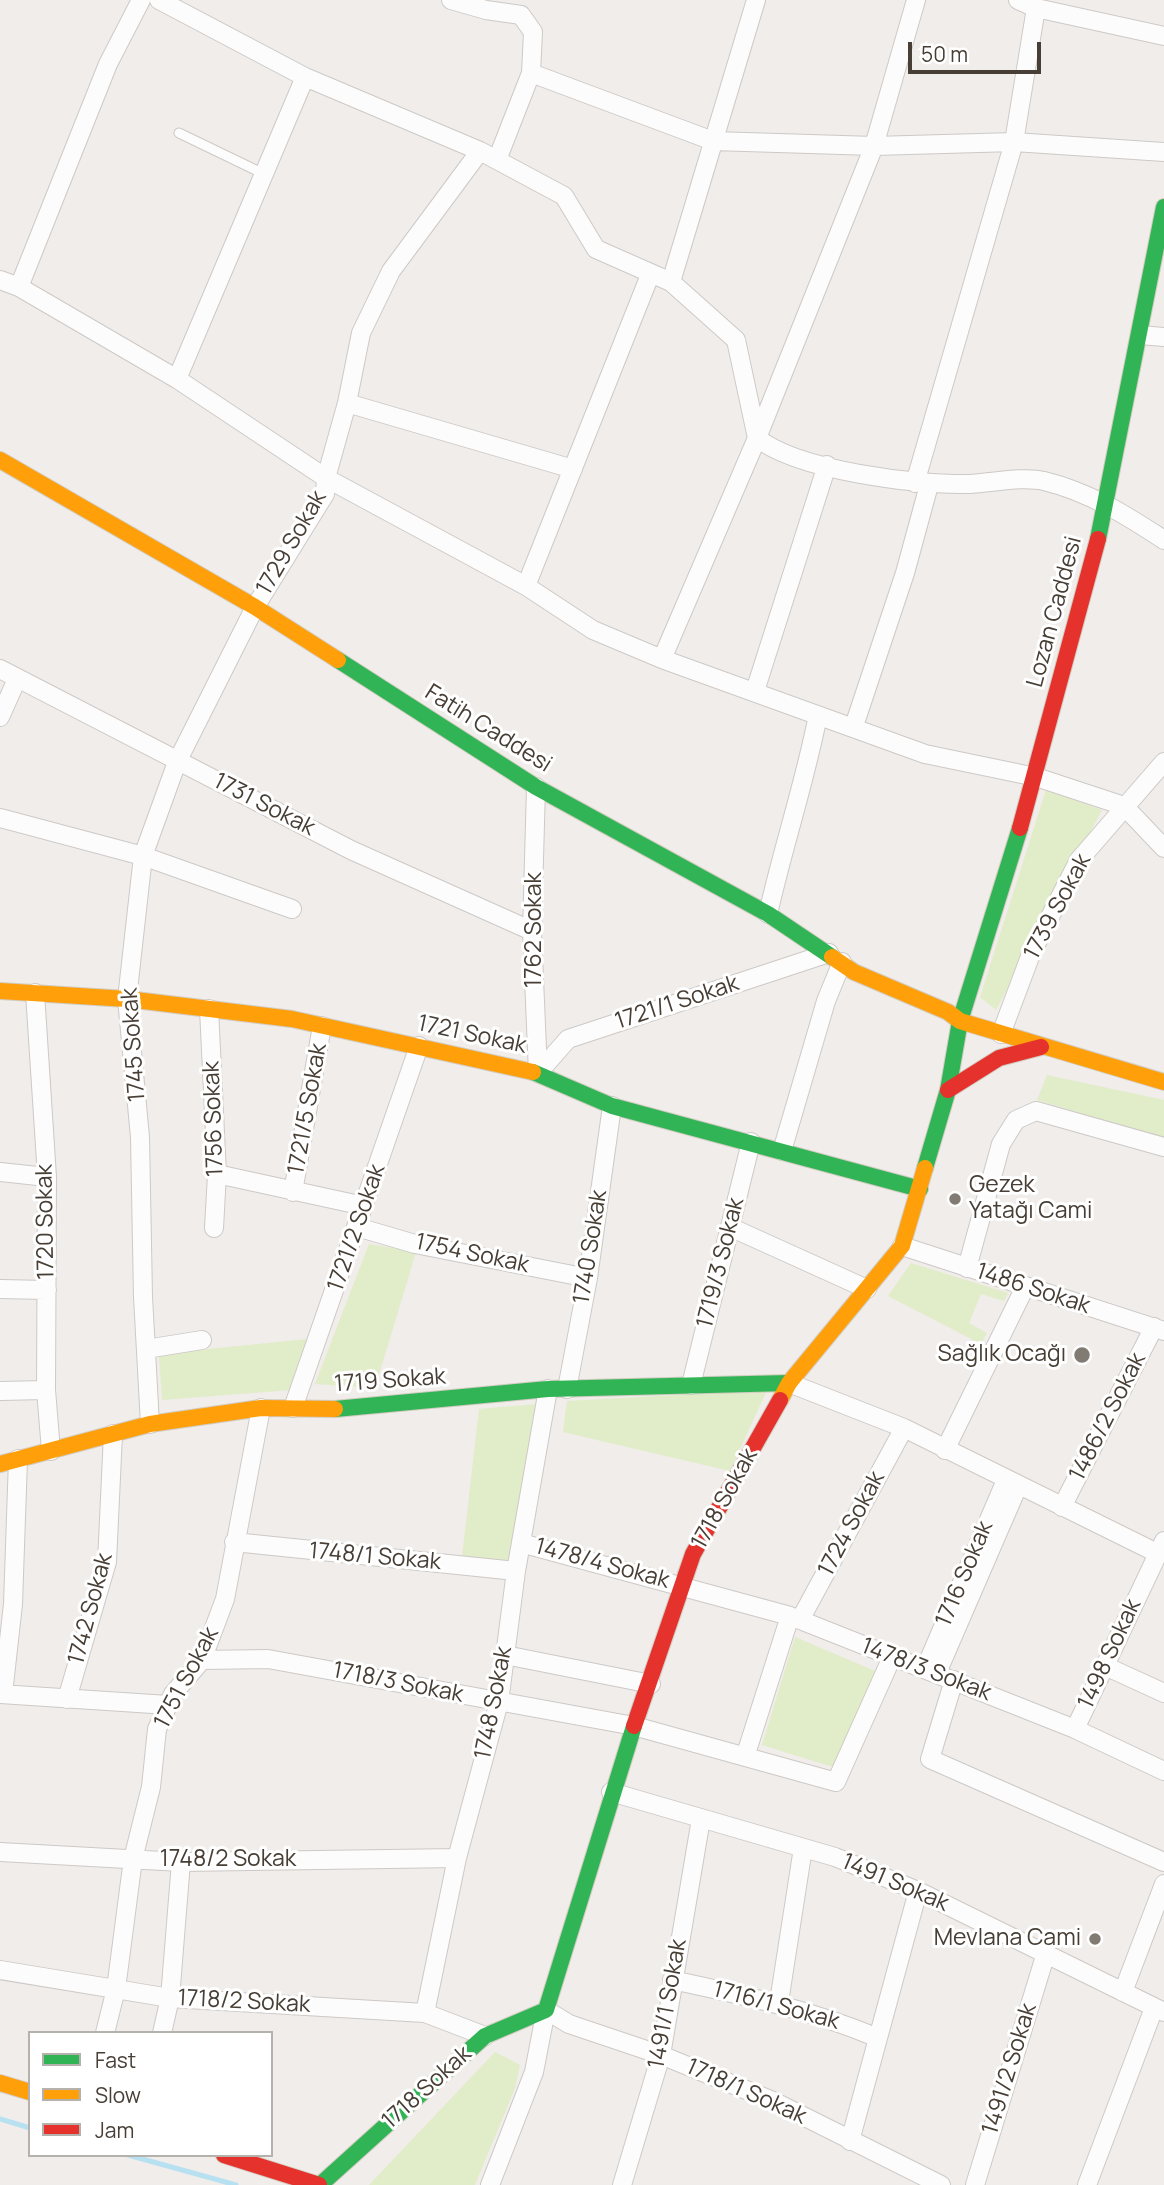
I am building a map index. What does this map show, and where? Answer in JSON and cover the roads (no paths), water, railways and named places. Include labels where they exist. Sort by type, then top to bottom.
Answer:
[{"type":"main road","name":"Lozan Caddesi","points":[[960,1021],[1036,777],[1107,503],[1164,207]]},
{"type":"main road","name":"Fatih Caddesi","points":[[0,460],[255,607],[536,787],[768,914],[854,972],[948,1012],[960,1021],[1164,1082]]},
{"type":"main road","name":"1721 Sokak","points":[[0,991],[127,999],[209,1009],[323,1026],[419,1046],[538,1073],[612,1106],[920,1189]]},
{"type":"main road","name":"1718 Sokak","points":[[320,2185],[485,2035],[546,2010],[611,1792],[651,1684],[693,1555],[789,1383],[902,1246],[948,1090],[960,1021]]},
{"type":"main road","points":[[948,1090],[999,1058],[1045,1046]]},
{"type":"main road","name":"1719 Sokak","points":[[0,1464],[150,1424],[261,1408],[350,1409],[548,1389],[789,1383]]},
{"type":"main road","points":[[0,2083],[28,2091]]},
{"type":"main road","points":[[230,2157],[320,2185]]},
{"type":"street","points":[[19,287],[108,64],[141,0]]},
{"type":"street","points":[[159,0],[305,77],[480,151],[564,195],[596,249],[671,282],[736,340],[757,438],[769,447],[827,465],[922,484],[1042,480],[1107,503],[1164,540]]},
{"type":"street","points":[[452,0],[486,10],[521,15],[533,32],[531,73],[497,160]]},
{"type":"street","points":[[671,282],[756,0]]},
{"type":"street","points":[[662,659],[757,438],[874,146],[916,0]]},
{"type":"street","points":[[1018,0],[1036,8],[1164,36]]},
{"type":"street","points":[[854,726],[905,573],[922,484],[1014,142],[1036,8]]},
{"type":"street","points":[[531,73],[713,141],[874,146],[1014,142],[1164,152]]},
{"type":"street","points":[[177,379],[305,77]]},
{"type":"street","name":"1729 Sokak","points":[[255,607],[325,494],[326,478],[347,403],[361,333],[391,271],[480,151]]},
{"type":"street","points":[[526,586],[650,275]]},
{"type":"street","points":[[0,280],[19,287],[177,379],[326,478],[526,586],[593,630],[662,659],[854,726],[925,754],[1036,777],[1124,806],[1164,848]]},
{"type":"street","points":[[1140,335],[1164,337]]},
{"type":"street","points":[[347,403],[573,469]]},
{"type":"street","points":[[755,691],[827,465]]},
{"type":"street","name":"1745 Sokak","points":[[150,1424],[140,1136],[127,999],[143,856],[177,762],[255,607]]},
{"type":"street","name":"1731 Sokak","points":[[0,669],[351,850],[533,931]]},
{"type":"street","points":[[0,717],[17,679]]},
{"type":"street","points":[[768,914],[782,849],[807,773],[818,715]]},
{"type":"street","name":"1739 Sokak","points":[[1001,1034],[1031,954],[1079,860],[1164,762]]},
{"type":"street","name":"1762 Sokak","points":[[536,787],[533,931],[538,1073]]},
{"type":"street","points":[[0,818],[143,856],[292,909]]},
{"type":"street","points":[[782,1151],[826,1001],[835,958]]},
{"type":"street","name":"1721/1 Sokak","points":[[538,1073],[568,1039],[835,958]]},
{"type":"street","name":"1720 Sokak","points":[[35,993],[47,1177],[46,1390],[51,1451]]},
{"type":"street","name":"1756 Sokak","points":[[209,1009],[217,1174],[214,1228]]},
{"type":"street","name":"1721/5 Sokak","points":[[293,1192],[323,1026]]},
{"type":"street","name":"1721/2 Sokak","points":[[293,1408],[419,1046]]},
{"type":"street","name":"1740 Sokak","points":[[567,1389],[588,1278],[612,1106]]},
{"type":"street","points":[[967,1268],[1001,1144],[1016,1121],[1036,1111],[1164,1147]]},
{"type":"street","name":"1719/3 Sokak","points":[[691,1385],[751,1142]]},
{"type":"street","points":[[0,1171],[47,1177]]},
{"type":"street","points":[[217,1174],[364,1206]]},
{"type":"street","name":"1754 Sokak","points":[[357,1227],[415,1244],[588,1278]]},
{"type":"street","points":[[730,1227],[867,1289]]},
{"type":"street","name":"1486 Sokak","points":[[902,1246],[1159,1329]]},
{"type":"street","points":[[945,1450],[1025,1287]]},
{"type":"street","points":[[0,1289],[47,1290]]},
{"type":"street","name":"1486/2 Sokak","points":[[1062,1507],[1159,1329]]},
{"type":"street","points":[[146,1349],[202,1340]]},
{"type":"street","points":[[789,1383],[904,1428],[1062,1507],[1161,1547]]},
{"type":"street","name":"1748 Sokak","points":[[425,2013],[457,1858],[499,1702],[516,1571],[548,1389]]},
{"type":"street","points":[[0,1391],[46,1390]]},
{"type":"street","name":"1751 Sokak","points":[[106,2031],[116,1989],[133,1859],[151,1787],[157,1729],[168,1705],[202,1660],[225,1599],[261,1408]]},
{"type":"street","name":"1724 Sokak","points":[[745,1757],[795,1618],[904,1428]]},
{"type":"street","name":"1742 Sokak","points":[[67,1699],[107,1562],[113,1434]]},
{"type":"street","points":[[18,1459],[13,1604],[1,1694],[168,1705]]},
{"type":"street","name":"1716 Sokak","points":[[1012,1483],[939,1674],[930,1759],[1164,1862]]},
{"type":"street","name":"1748/1 Sokak","points":[[234,1542],[516,1571]]},
{"type":"street","name":"1478/4 Sokak","points":[[521,1543],[682,1586]]},
{"type":"street","name":"1498 Sokak","points":[[1075,1729],[1161,1547]]},
{"type":"street","name":"1478/3 Sokak","points":[[682,1586],[795,1618],[1075,1729],[1164,1771]]},
{"type":"street","points":[[505,1655],[651,1684]]},
{"type":"street","name":"1718/3 Sokak","points":[[202,1660],[268,1659],[634,1726],[836,1782],[892,1657]]},
{"type":"street","points":[[1105,1666],[1164,1693]]},
{"type":"street","name":"1491 Sokak","points":[[611,1792],[835,1857],[918,1891],[1159,2010]]},
{"type":"street","name":"1491/1 Sokak","points":[[622,2185],[661,2055],[701,1819]]},
{"type":"street","points":[[779,2002],[803,1848]]},
{"type":"street","name":"1748/2 Sokak","points":[[0,1852],[181,1862],[457,1858]]},
{"type":"street","points":[[162,2031],[170,1998],[181,1862]]},
{"type":"street","points":[[1123,1992],[1164,1884]]},
{"type":"street","points":[[850,2141],[918,1891]]},
{"type":"street","name":"1491/2 Sokak","points":[[975,2185],[1046,1953]]},
{"type":"street","name":"1718/2 Sokak","points":[[0,1970],[170,1998],[425,2013],[485,2035]]},
{"type":"street","name":"1716/1 Sokak","points":[[672,1980],[779,2002],[832,2018],[878,2038]]},
{"type":"street","name":"1718/1 Sokak","points":[[546,2010],[569,2024],[661,2055],[773,2101],[850,2141],[902,2177],[941,2185]]},
{"type":"street","name":"1718 Sokak","points":[[490,2185],[534,2072],[546,2010]]},
{"type":"street","points":[[1087,2185],[1159,2010]]},
{"type":"lane","points":[[179,134],[264,174]]},
{"type":"waterway","points":[[0,2119],[28,2127]]},
{"type":"waterway","points":[[135,2157],[236,2185]]},
{"type":"place","name":"Gezek Yatağı Cami","points":[[955,1199]]},
{"type":"place","name":"Sağlık Ocağı","points":[[1082,1355]]},
{"type":"place","name":"Mevlana Cami","points":[[1095,1939]]}]
